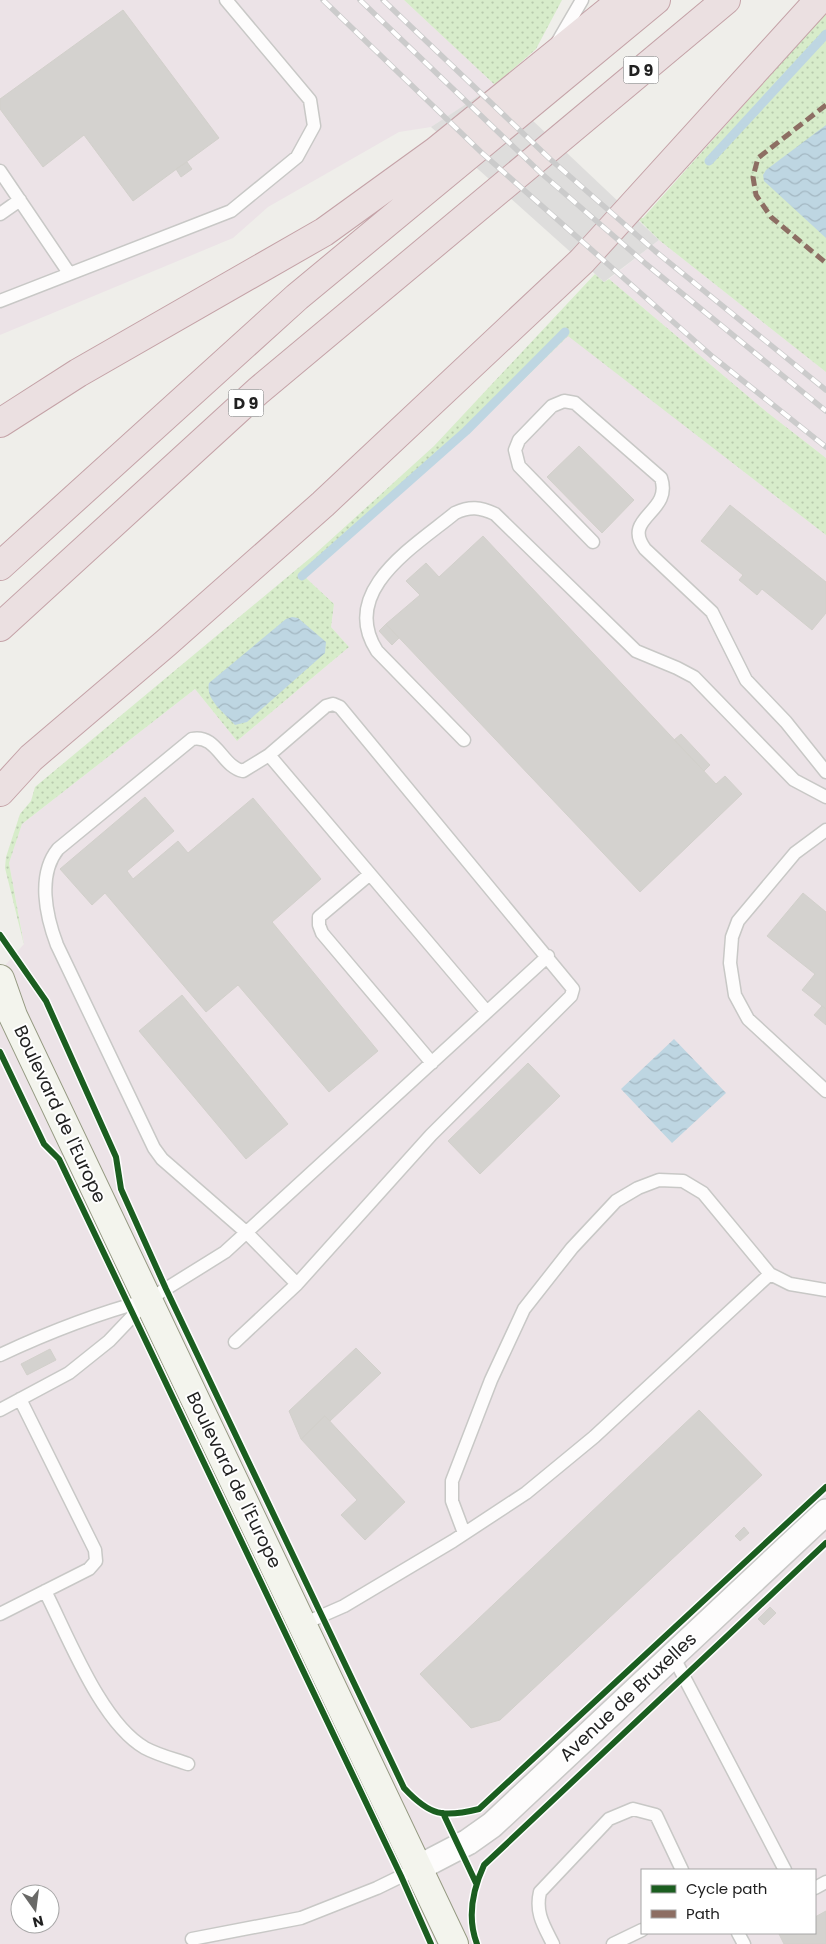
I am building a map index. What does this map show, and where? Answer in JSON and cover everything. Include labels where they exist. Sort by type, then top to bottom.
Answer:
[{"type":"highway","points":[[0,423],[78,373],[324,232],[436,151],[622,0]]},
{"type":"highway","name":"D 9","points":[[0,566],[298,297],[656,0]]},
{"type":"highway","name":"D 9","points":[[0,627],[258,391],[726,0]]},
{"type":"highway","points":[[0,792],[31,758],[166,643],[323,504],[582,261],[819,0]]},
{"type":"street","name":"Boulevard de l'Europe","points":[[0,979],[7,1006],[420,1867],[454,1944]]},
{"type":"street","name":"Avenue de Bruxelles","points":[[420,1867],[468,1842],[492,1826],[826,1512]]},
{"type":"lane","points":[[0,301],[230,211],[297,158],[314,126],[310,100],[226,0]]},
{"type":"lane","points":[[549,58],[574,11],[582,0]]},
{"type":"lane","points":[[0,172],[69,273]]},
{"type":"lane","points":[[0,214],[20,200]]},
{"type":"lane","points":[[593,542],[519,466],[515,450],[519,440],[552,406],[564,401],[575,403],[661,478],[664,487],[662,497],[638,530],[637,539],[645,549],[712,612],[746,680],[786,722],[826,772]]},
{"type":"lane","points":[[464,740],[376,651],[369,640],[367,625],[368,605],[375,584],[388,568],[454,513],[466,507],[482,508],[495,514],[636,652],[677,668],[694,677],[794,780],[826,797]]},
{"type":"lane","points":[[235,1342],[297,1284],[431,1135],[571,996],[573,989],[569,981],[340,707],[333,704],[326,706],[269,754],[244,771],[234,769],[208,740],[201,737],[192,739],[58,849],[50,859],[47,871],[49,923],[57,945],[154,1148],[162,1159],[247,1232],[297,1284]]},
{"type":"lane","points":[[269,754],[487,1012]]},
{"type":"lane","points":[[826,830],[796,853],[738,921],[732,936],[730,963],[736,995],[748,1019],[826,1091]]},
{"type":"lane","points":[[370,874],[319,918],[319,925],[322,933],[432,1063]]},
{"type":"lane","points":[[0,1410],[69,1373],[109,1341],[148,1300],[225,1252],[548,956]]},
{"type":"lane","points":[[464,1533],[452,1501],[452,1481],[490,1380],[524,1309],[572,1248],[616,1201],[638,1188],[660,1180],[683,1181],[703,1193],[770,1274],[790,1284],[826,1290]]},
{"type":"lane","points":[[303,1624],[344,1606],[526,1493],[594,1438],[770,1274]]},
{"type":"lane","points":[[0,1355],[49,1332],[96,1314],[148,1300]]},
{"type":"lane","points":[[0,1614],[89,1569],[96,1561],[95,1550],[20,1399]]},
{"type":"lane","points":[[45,1591],[98,1697],[119,1726],[144,1748],[188,1764]]},
{"type":"lane","points":[[672,1656],[784,1869]]},
{"type":"lane","points":[[553,1944],[539,1917],[537,1904],[540,1892],[609,1819],[633,1809],[656,1815],[682,1869]]},
{"type":"lane","points":[[192,1939],[301,1918],[377,1888],[420,1867]]},
{"type":"lane","points":[[613,1944],[641,1930]]},
{"type":"shaded area","points":[[0,0],[404,0],[495,85],[431,127],[399,132],[268,207],[233,238],[0,335]]},
{"type":"shaded area","points":[[659,240],[826,372],[826,458],[768,413],[609,279]]},
{"type":"shaded area","points":[[568,335],[826,535],[826,1944],[0,1944],[0,971],[24,944],[9,863],[22,824],[195,689],[237,741],[349,647],[331,627],[334,604],[305,577],[469,433]]},
{"type":"green space","points":[[404,0],[562,0],[536,49],[495,85]]},
{"type":"green space","points":[[826,13],[826,372],[659,240],[637,218],[643,218]]},
{"type":"green space","points":[[595,274],[604,282],[609,279],[768,413],[826,458],[826,535],[568,336],[469,433],[305,577],[334,604],[331,627],[349,647],[237,741],[195,689],[22,824],[9,863],[24,945],[5,868],[6,857],[20,814],[31,801],[35,787],[315,554],[434,446]]},
{"type":"water","points":[[826,125],[826,238],[764,181],[763,175],[766,170]]},
{"type":"water","points":[[298,618],[326,642],[325,653],[247,722],[235,725],[213,701],[210,695],[209,683],[286,619]]},
{"type":"water","points":[[674,1039],[726,1093],[672,1143],[621,1089]]},
{"type":"pier","points":[[495,85],[659,240],[604,282],[431,127]]},
{"type":"building","points":[[123,10],[219,138],[133,201],[84,135],[43,167],[0,109],[0,99]]},
{"type":"building","points":[[187,162],[192,169],[181,177],[176,169]]},
{"type":"building","points":[[579,446],[634,500],[602,533],[547,477]]},
{"type":"building","points":[[730,505],[826,582],[826,613],[812,630],[762,589],[757,595],[739,580],[743,575],[701,541]]},
{"type":"building","points":[[483,536],[716,784],[725,776],[742,794],[640,892],[386,624],[420,595],[406,581],[426,563],[439,577]]},
{"type":"building","points":[[386,624],[399,638],[392,645],[379,631]]},
{"type":"building","points":[[681,734],[710,765],[704,771],[674,740]]},
{"type":"building","points":[[145,797],[174,831],[127,871],[133,879],[178,841],[188,853],[253,798],[321,879],[272,922],[378,1051],[329,1092],[238,985],[206,1012],[105,893],[92,905],[60,869]]},
{"type":"building","points":[[803,893],[826,912],[826,1009],[802,990],[815,974],[767,936]]},
{"type":"building","points":[[182,995],[288,1124],[246,1159],[139,1031]]},
{"type":"building","points":[[822,1006],[826,1009],[826,1025],[814,1015]]},
{"type":"building","points":[[528,1063],[560,1096],[480,1174],[448,1141]]},
{"type":"building","points":[[356,1348],[381,1373],[330,1421],[325,1416],[301,1439],[289,1411]]},
{"type":"building","points":[[50,1349],[56,1360],[27,1375],[21,1364]]},
{"type":"building","points":[[699,1410],[762,1475],[500,1720],[471,1728],[420,1674]]},
{"type":"building","points":[[325,1416],[405,1502],[365,1540],[341,1515],[357,1500],[301,1439]]},
{"type":"building","points":[[744,1527],[749,1533],[740,1541],[735,1536]]},
{"type":"building","points":[[770,1607],[776,1613],[764,1625],[758,1619]]},
{"type":"building","points":[[826,1911],[826,1944],[784,1944],[779,1934],[816,1934],[816,1916]]},
{"type":"waterway","points":[[709,161],[826,34]]},
{"type":"waterway","points":[[302,576],[466,431],[565,332]]},
{"type":"railway","points":[[323,0],[482,153],[713,357],[826,447]]},
{"type":"railway","points":[[360,0],[541,173],[646,264],[826,411]]},
{"type":"railway","points":[[383,0],[550,159],[655,251],[826,390]]},
{"type":"marked path","points":[[826,105],[758,158],[753,177],[756,195],[771,217],[826,263]]},
{"type":"cycle path","points":[[0,935],[46,1001],[116,1157],[121,1189],[166,1289],[404,1788],[422,1804],[430,1809],[446,1814],[479,1809],[826,1487]]},
{"type":"cycle path","points":[[0,1052],[44,1144],[59,1159],[401,1876],[431,1944]]},
{"type":"cycle path","points":[[477,1944],[472,1924],[472,1914],[474,1894],[484,1865],[826,1543]]},
{"type":"cycle path","points":[[443,1813],[476,1883]]}]
